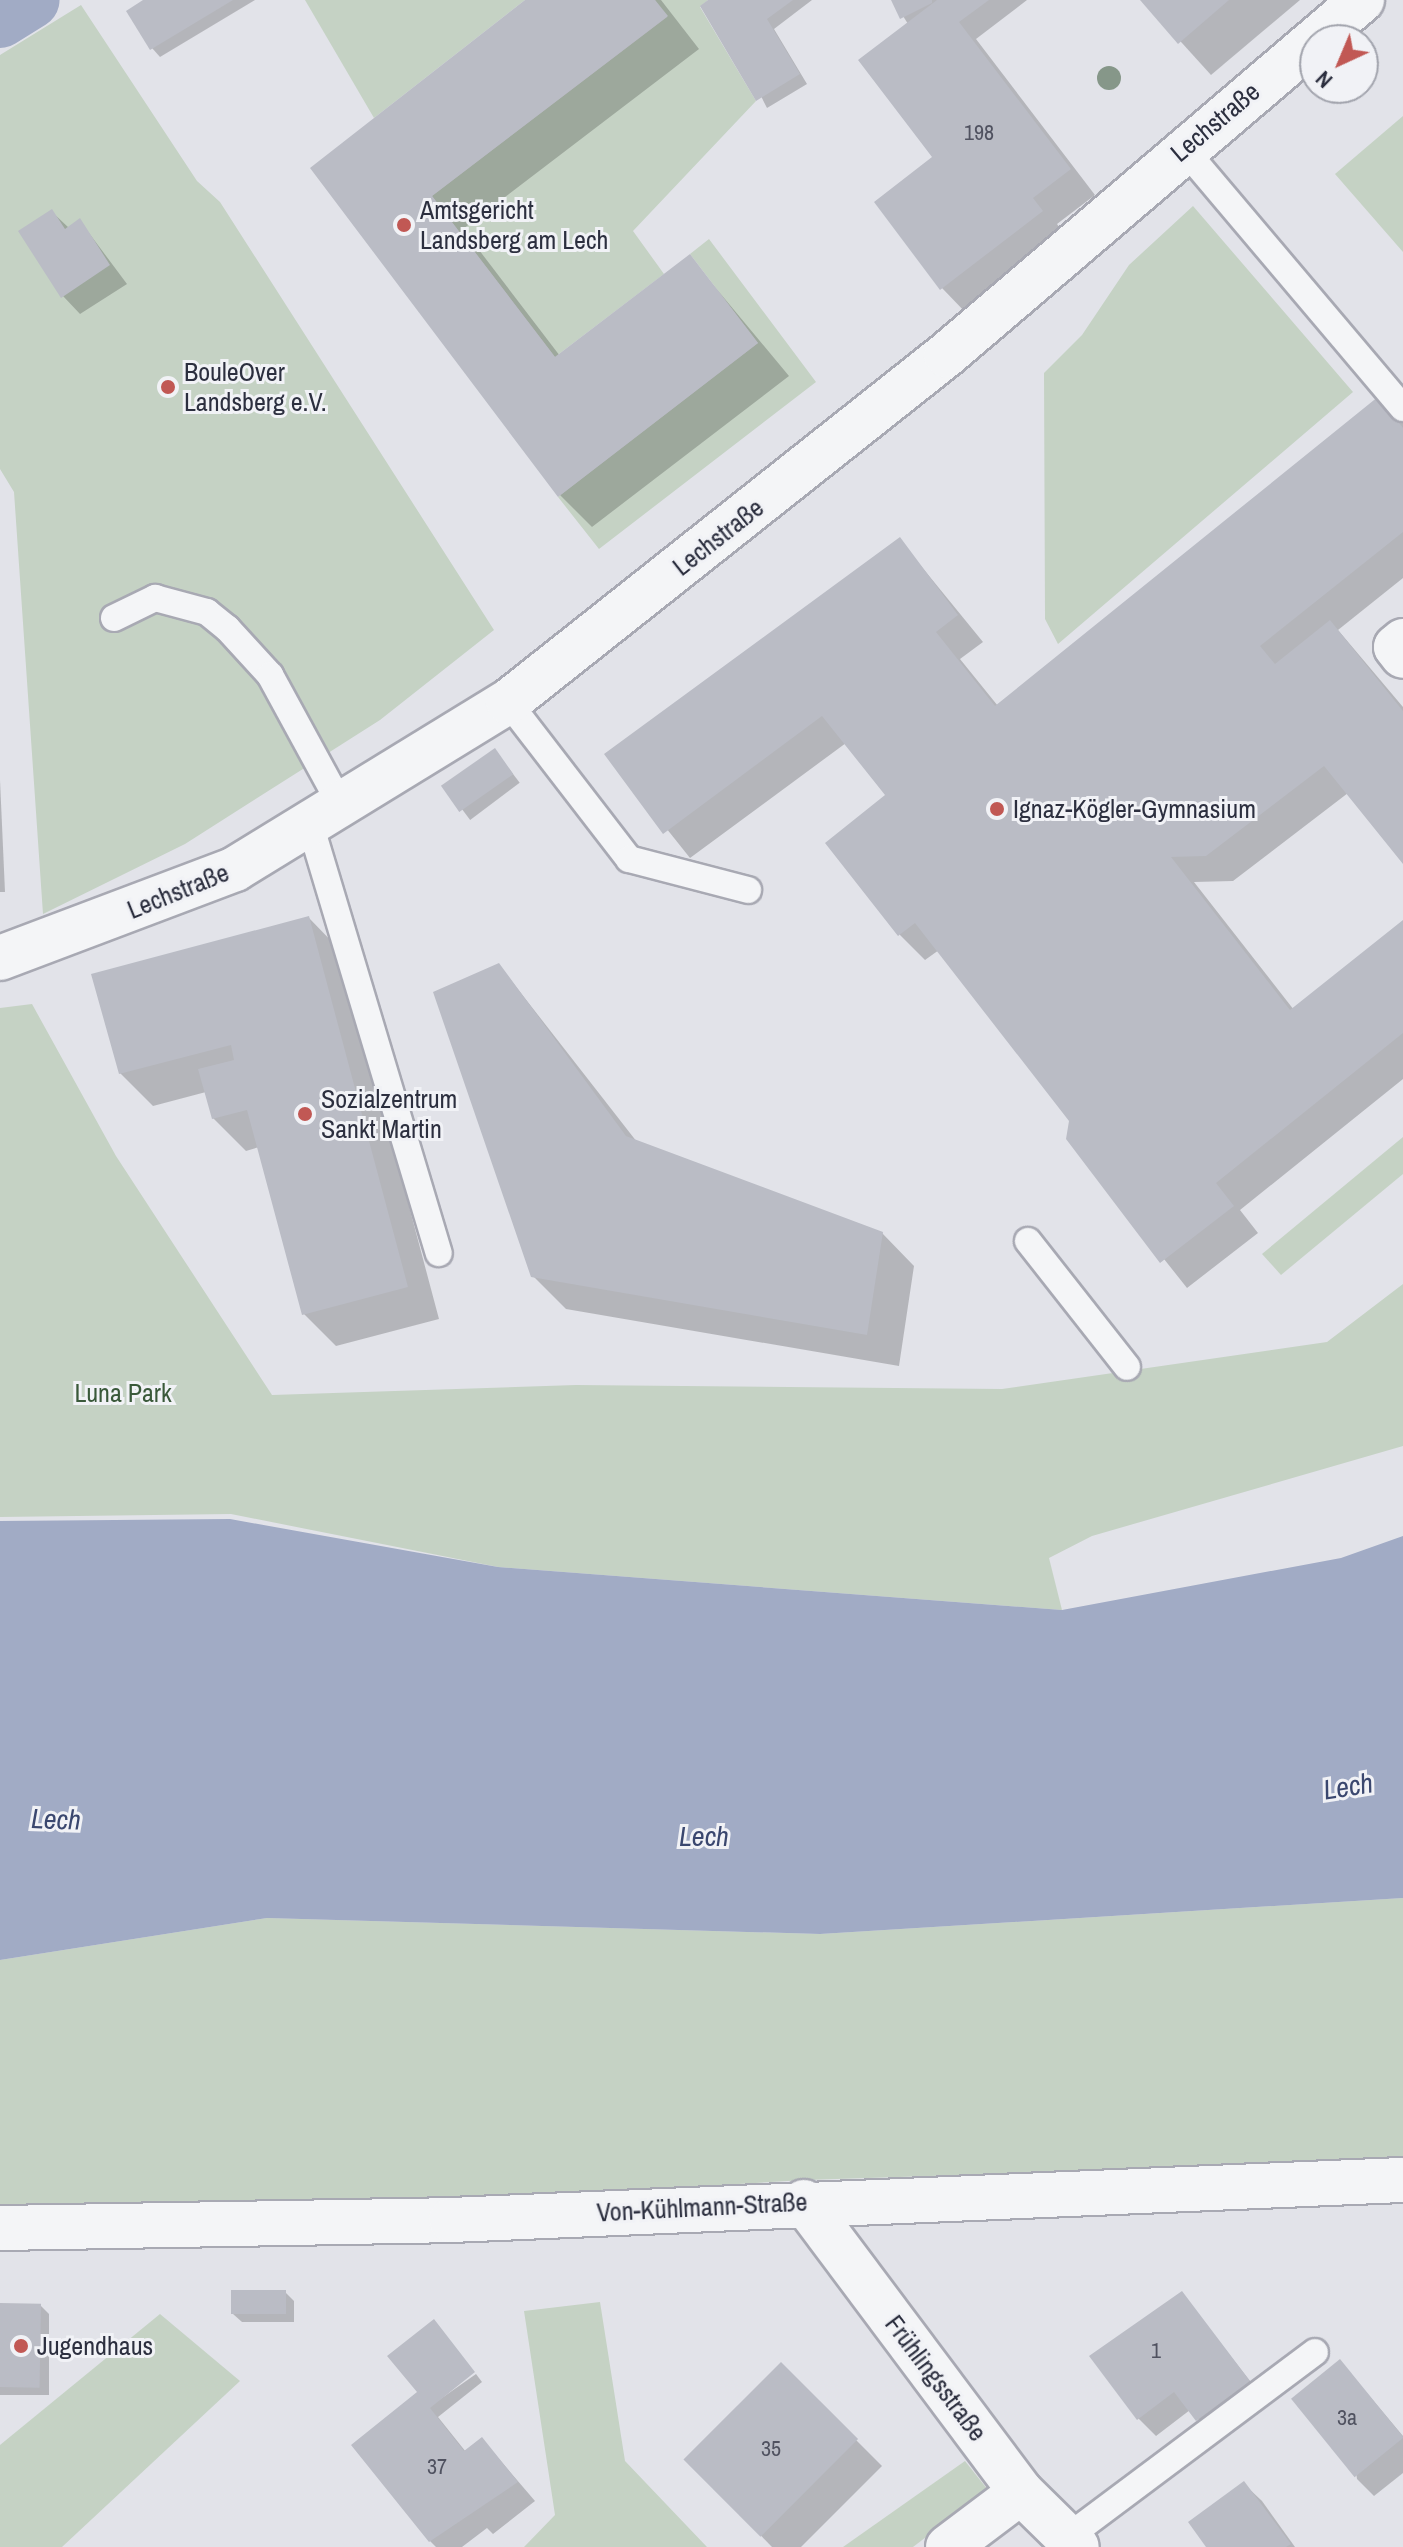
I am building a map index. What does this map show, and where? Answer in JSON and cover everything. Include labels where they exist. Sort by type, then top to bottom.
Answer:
[{"type":"street","name":"Lechstraße","points":[[0,958],[235,869],[508,702],[946,355],[1362,0]]},
{"type":"street","points":[[1403,641],[1396,647],[1403,656]]},
{"type":"street","name":"Von-Kühlmann-Straße","points":[[0,2228],[451,2220],[804,2202],[1403,2180]]},
{"type":"street","name":"Frühlingsstraße","points":[[804,2202],[1021,2492],[1073,2541]]},
{"type":"street","points":[[948,2547],[1021,2492]]},
{"type":"lane","points":[[1184,149],[1403,408]]},
{"type":"lane","points":[[114,618],[155,598],[207,612],[227,628],[270,675],[326,815],[439,1253]]},
{"type":"lane","points":[[508,702],[629,859],[748,890]]},
{"type":"lane","points":[[1028,1241],[1127,1367]]},
{"type":"lane","points":[[1073,2541],[1315,2352]]},
{"type":"green space","points":[[305,0],[525,0],[374,118]]},
{"type":"green space","points":[[655,0],[708,0],[700,7],[756,101],[633,231],[664,274],[555,357],[432,196],[667,17]]},
{"type":"green space","points":[[81,5],[197,181],[220,202],[494,630],[380,720],[185,844],[43,914],[14,492],[0,469],[0,55]]},
{"type":"green space","points":[[1403,116],[1403,252],[1335,174]]},
{"type":"green space","points":[[1193,206],[1353,392],[1058,644],[1045,619],[1044,373],[1082,335],[1129,265]]},
{"type":"green space","points":[[709,239],[816,382],[599,549],[558,497],[758,343],[690,254]]},
{"type":"green space","name":"Luna Park","points":[[32,1004],[116,1156],[272,1395],[576,1385],[1002,1389],[1327,1342],[1403,1284],[1403,1446],[1092,1536],[1049,1558],[1062,1610],[498,1567],[231,1514],[0,1517],[0,1008]]},
{"type":"green space","points":[[1403,1137],[1403,1174],[1281,1275],[1262,1254]]},
{"type":"green space","points":[[1403,1898],[1403,2161],[805,2180],[452,2201],[0,2208],[0,1960],[267,1918],[820,1934]]},
{"type":"green space","points":[[600,2302],[625,2461],[707,2547],[524,2547],[555,2515],[524,2311]]},
{"type":"green space","points":[[160,2314],[240,2381],[62,2547],[0,2547],[0,2445]]},
{"type":"green space","points":[[965,2461],[988,2490],[913,2547],[843,2547]]},
{"type":"water","name":"Lech","points":[[230,1519],[498,1567],[1062,1610],[1341,1558],[1403,1536],[1403,1898],[820,1934],[267,1918],[0,1960],[0,1521]]},
{"type":"building","points":[[143,0],[233,0],[150,50],[126,11]]},
{"type":"building","name":"Amtsgericht Landsberg am Lech","points":[[525,0],[655,0],[668,16],[432,196],[555,357],[690,254],[758,343],[558,497],[310,168]]},
{"type":"building","points":[[708,0],[793,0],[767,19],[800,74],[756,101],[700,6]]},
{"type":"building","points":[[891,0],[932,0],[932,3],[900,19]]},
{"type":"building","points":[[937,0],[989,0],[959,22],[1071,169],[1033,198],[1043,211],[940,290],[874,202],[932,157],[858,60]]},
{"type":"building","points":[[1140,0],[1229,0],[1178,44]]},
{"type":"building","points":[[52,209],[65,229],[80,218],[110,265],[61,298],[18,231]]},
{"type":"building","points":[[1379,396],[1403,428],[1403,532],[1260,646],[1275,664],[1330,620],[1403,711],[1403,864],[1324,766],[1206,856],[1171,857],[1290,1010],[1403,920],[1403,1033],[1216,1183],[1234,1206],[1160,1263],[1066,1139],[1069,1121],[915,923],[898,936],[825,843],[885,795],[822,716],[663,834],[604,754],[900,537],[958,615],[936,632],[995,706]]},
{"type":"building","points":[[495,748],[513,774],[459,812],[441,786]]},
{"type":"building","name":"Sozialzentrum Sankt Martin","points":[[309,916],[408,1287],[302,1315],[247,1110],[212,1119],[198,1069],[234,1060],[231,1045],[119,1074],[91,974]]},
{"type":"building","points":[[499,963],[626,1136],[883,1232],[867,1335],[531,1277],[433,992]]},
{"type":"building","points":[[231,2290],[286,2290],[286,2314],[231,2314]]},
{"type":"building","points":[[1182,2291],[1250,2381],[1196,2421],[1174,2392],[1137,2420],[1089,2356]]},
{"type":"building","name":"Jugendhaus","points":[[0,2303],[41,2304],[40,2388],[0,2387]]},
{"type":"building","points":[[434,2319],[475,2372],[430,2408],[464,2451],[482,2437],[518,2482],[429,2542],[351,2445],[417,2392],[387,2356]]},
{"type":"building","points":[[1340,2359],[1403,2437],[1355,2477],[1291,2399]]},
{"type":"building","points":[[781,2362],[858,2439],[760,2537],[683,2460]]},
{"type":"building","points":[[1244,2481],[1291,2544],[1286,2547],[1206,2547],[1188,2522]]},
{"type":"waterway","points":[[0,19],[31,0]]},
{"type":"place","name":"Amtsgericht Landsberg am Lech","points":[[404,225]]},
{"type":"place","name":"BouleOver Landsberg e.V.","points":[[168,387]]},
{"type":"place","name":"Ignaz-Kögler-Gymnasium","points":[[997,809]]},
{"type":"place","name":"Sozialzentrum Sankt Martin","points":[[305,1114]]},
{"type":"place","name":"Jugendhaus","points":[[21,2346]]}]
